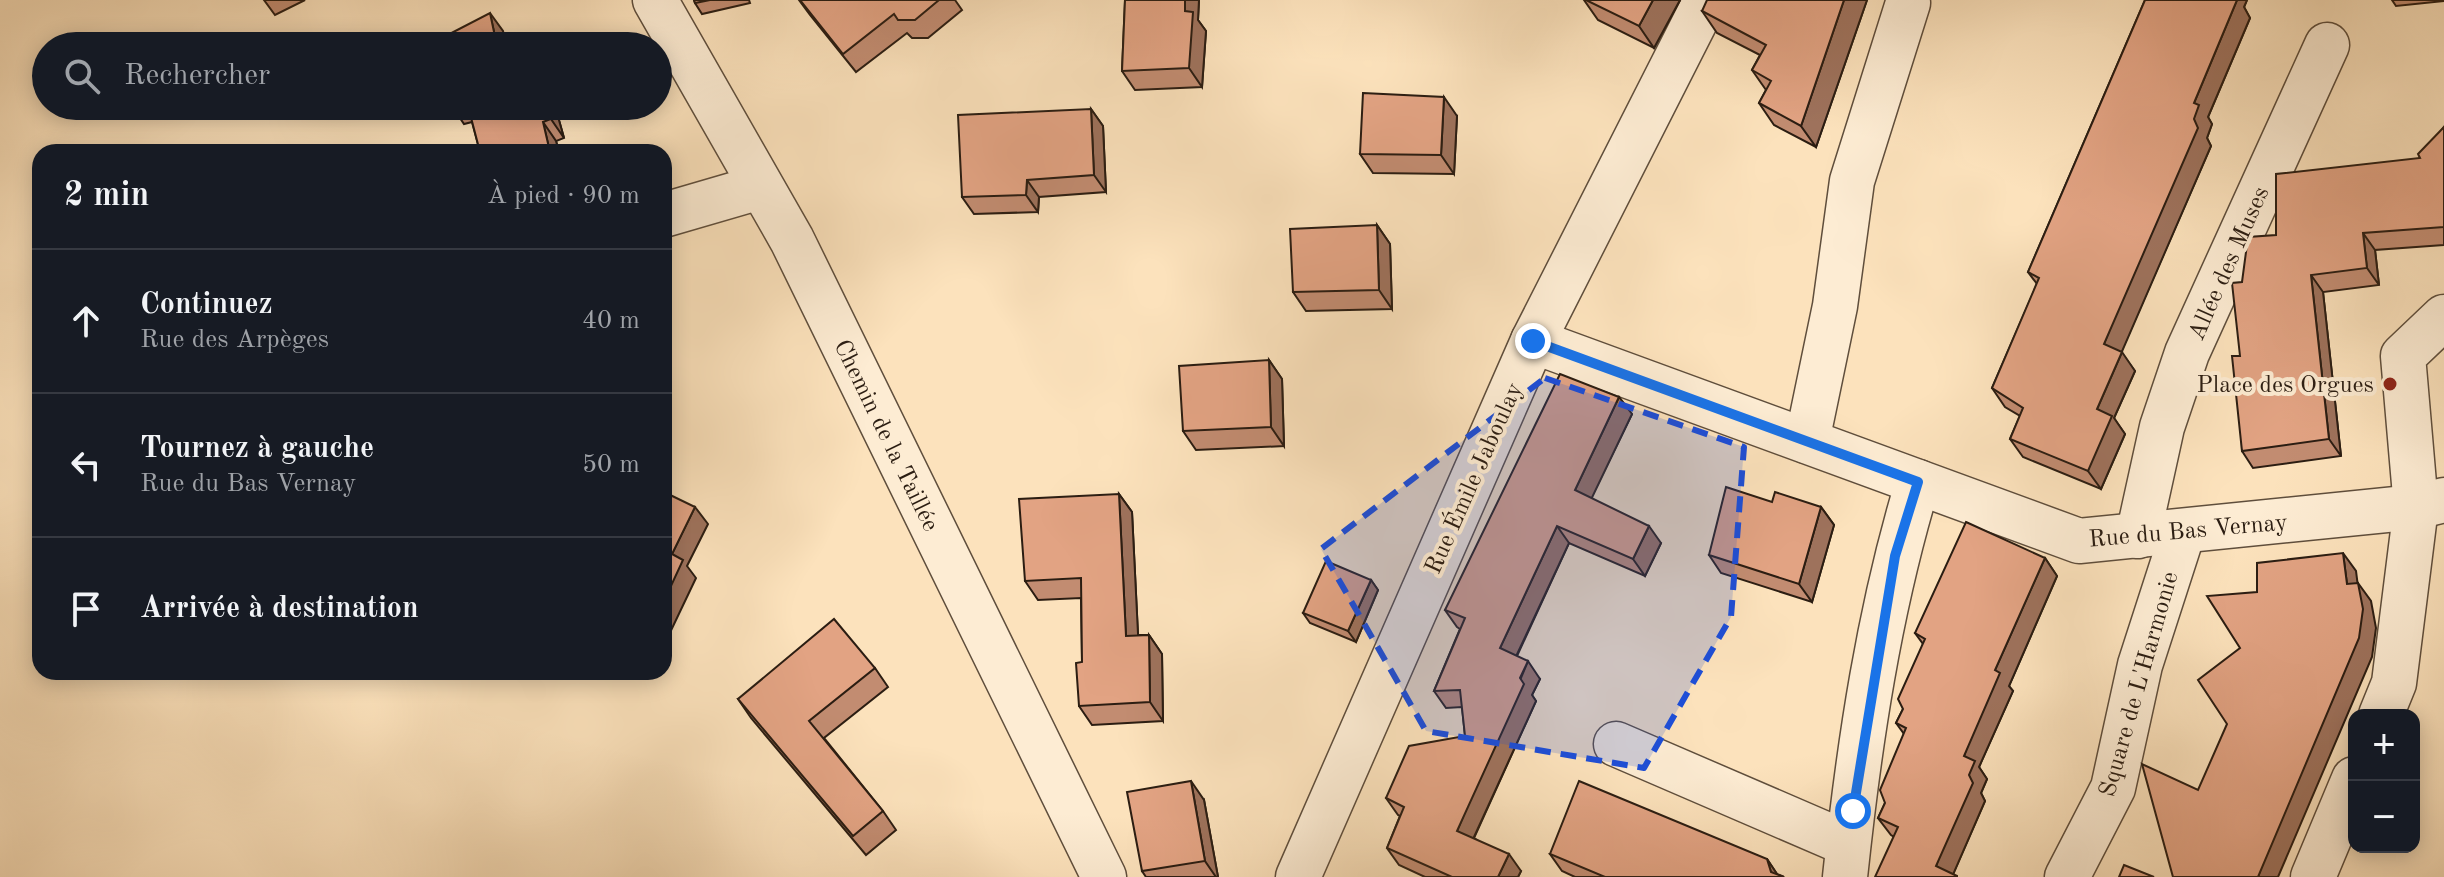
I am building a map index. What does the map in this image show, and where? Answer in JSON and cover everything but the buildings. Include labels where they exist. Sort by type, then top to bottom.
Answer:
[{"type":"street","name":"Chemin de la Taillée","points":[[655,0],[792,240],[1104,877]]},
{"type":"street","name":"Rue Émile Jaboulay","points":[[1301,876],[1533,341],[1706,0]]},
{"type":"street","points":[[1807,441],[1835,306],[1852,181],[1908,3]]},
{"type":"street","name":"Allée des Muses","points":[[2138,536],[2162,427],[2187,353],[2327,45]]},
{"type":"street","points":[[672,213],[760,187]]},
{"type":"street","points":[[2383,709],[2394,683],[2430,504],[2403,356],[2444,317]]},
{"type":"street","name":"Rue du Bas Vernay","points":[[1533,341],[2079,541],[2430,504]]},
{"type":"street","points":[[1616,744],[1847,861],[1895,556],[1918,482]]},
{"type":"street","name":"Square de L'Harmonie","points":[[2067,877],[2113,788],[2140,665],[2183,532]]},
{"type":"street","points":[[2313,877],[2353,781]]},
{"type":"highlighted area","points":[[1545,378],[1744,447],[1731,617],[1644,768],[1426,731],[1321,549]]},
{"type":"place","name":"Place des Orgues","points":[[2390,384]]},
{"type":"route","points":[[1533,341],[1918,482],[1895,556],[1853,811]]}]
